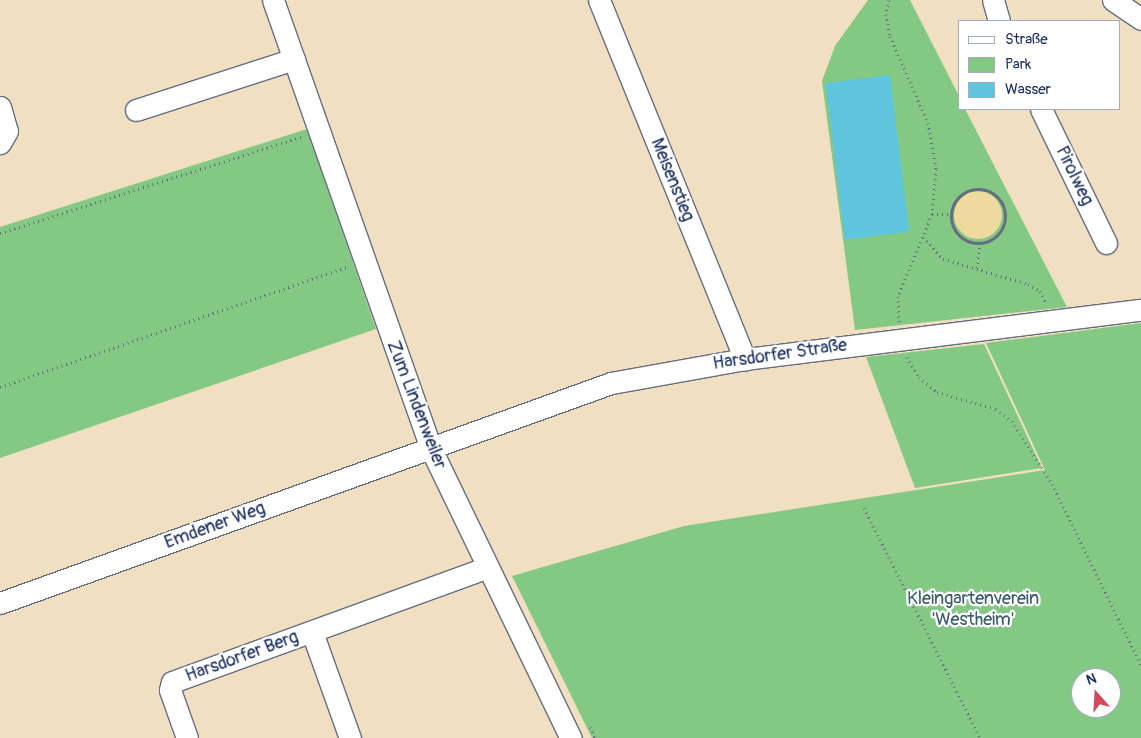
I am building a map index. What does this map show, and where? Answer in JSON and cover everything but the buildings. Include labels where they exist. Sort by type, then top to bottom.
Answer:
[{"type":"street","name":"Zum Lindenweiler","points":[[274,0],[431,449],[485,568],[571,738]]},
{"type":"street","name":"Meisenstieg","points":[[599,0],[745,359]]},
{"type":"street","points":[[993,0],[999,20]]},
{"type":"street","points":[[1113,0],[1141,19]]},
{"type":"street","points":[[136,110],[294,59]]},
{"type":"street","points":[[0,107],[7,131],[0,142]]},
{"type":"street","name":"Pirolweg","points":[[1042,110],[1106,243]]},
{"type":"street","name":"Harsdorfer Straße","points":[[431,449],[611,383],[745,359],[901,339],[1049,323],[1141,310]]},
{"type":"street","name":"Emdener Weg","points":[[0,604],[431,449]]},
{"type":"street","name":"Harsdorfer Berg","points":[[187,738],[170,690],[172,682],[485,568]]},
{"type":"street","name":"Harsdorfer Berg","points":[[312,632],[350,738]]},
{"type":"path","points":[[889,0],[886,14],[890,36],[933,139],[936,188],[932,214],[898,296],[901,339],[914,370],[933,389],[957,400],[996,409],[1012,421],[1052,484],[1141,664]]},
{"type":"path","points":[[0,233],[296,138]]},
{"type":"path","points":[[986,189],[998,196],[1006,212],[1004,226],[996,237],[980,243],[959,236],[950,214],[957,198],[968,190],[986,189]]},
{"type":"path","points":[[932,214],[950,214]]},
{"type":"path","points":[[922,236],[944,259],[1036,288],[1044,298],[1049,323]]},
{"type":"path","points":[[977,268],[980,243]]},
{"type":"path","points":[[0,387],[350,266]]},
{"type":"path","points":[[864,508],[980,738]]},
{"type":"green space","points":[[868,0],[910,0],[958,94],[958,110],[966,110],[1067,307],[855,330],[822,81],[835,46]]},
{"type":"green space","points":[[307,129],[376,329],[0,458],[0,227]]},
{"type":"green space","name":"Kleingartenverein 'Westheim'","points":[[1141,323],[1141,738],[592,738],[512,576],[684,526],[1045,470],[986,343]]},
{"type":"green space","points":[[984,344],[1042,468],[915,488],[866,357]]},
{"type":"sand","points":[[978,191],[987,193],[995,198],[1000,206],[1002,215],[1000,224],[995,232],[987,237],[978,239],[969,237],[961,232],[956,224],[954,215],[956,206],[961,198],[969,193]]},
{"type":"water","points":[[890,75],[909,232],[845,240],[825,83]]}]
